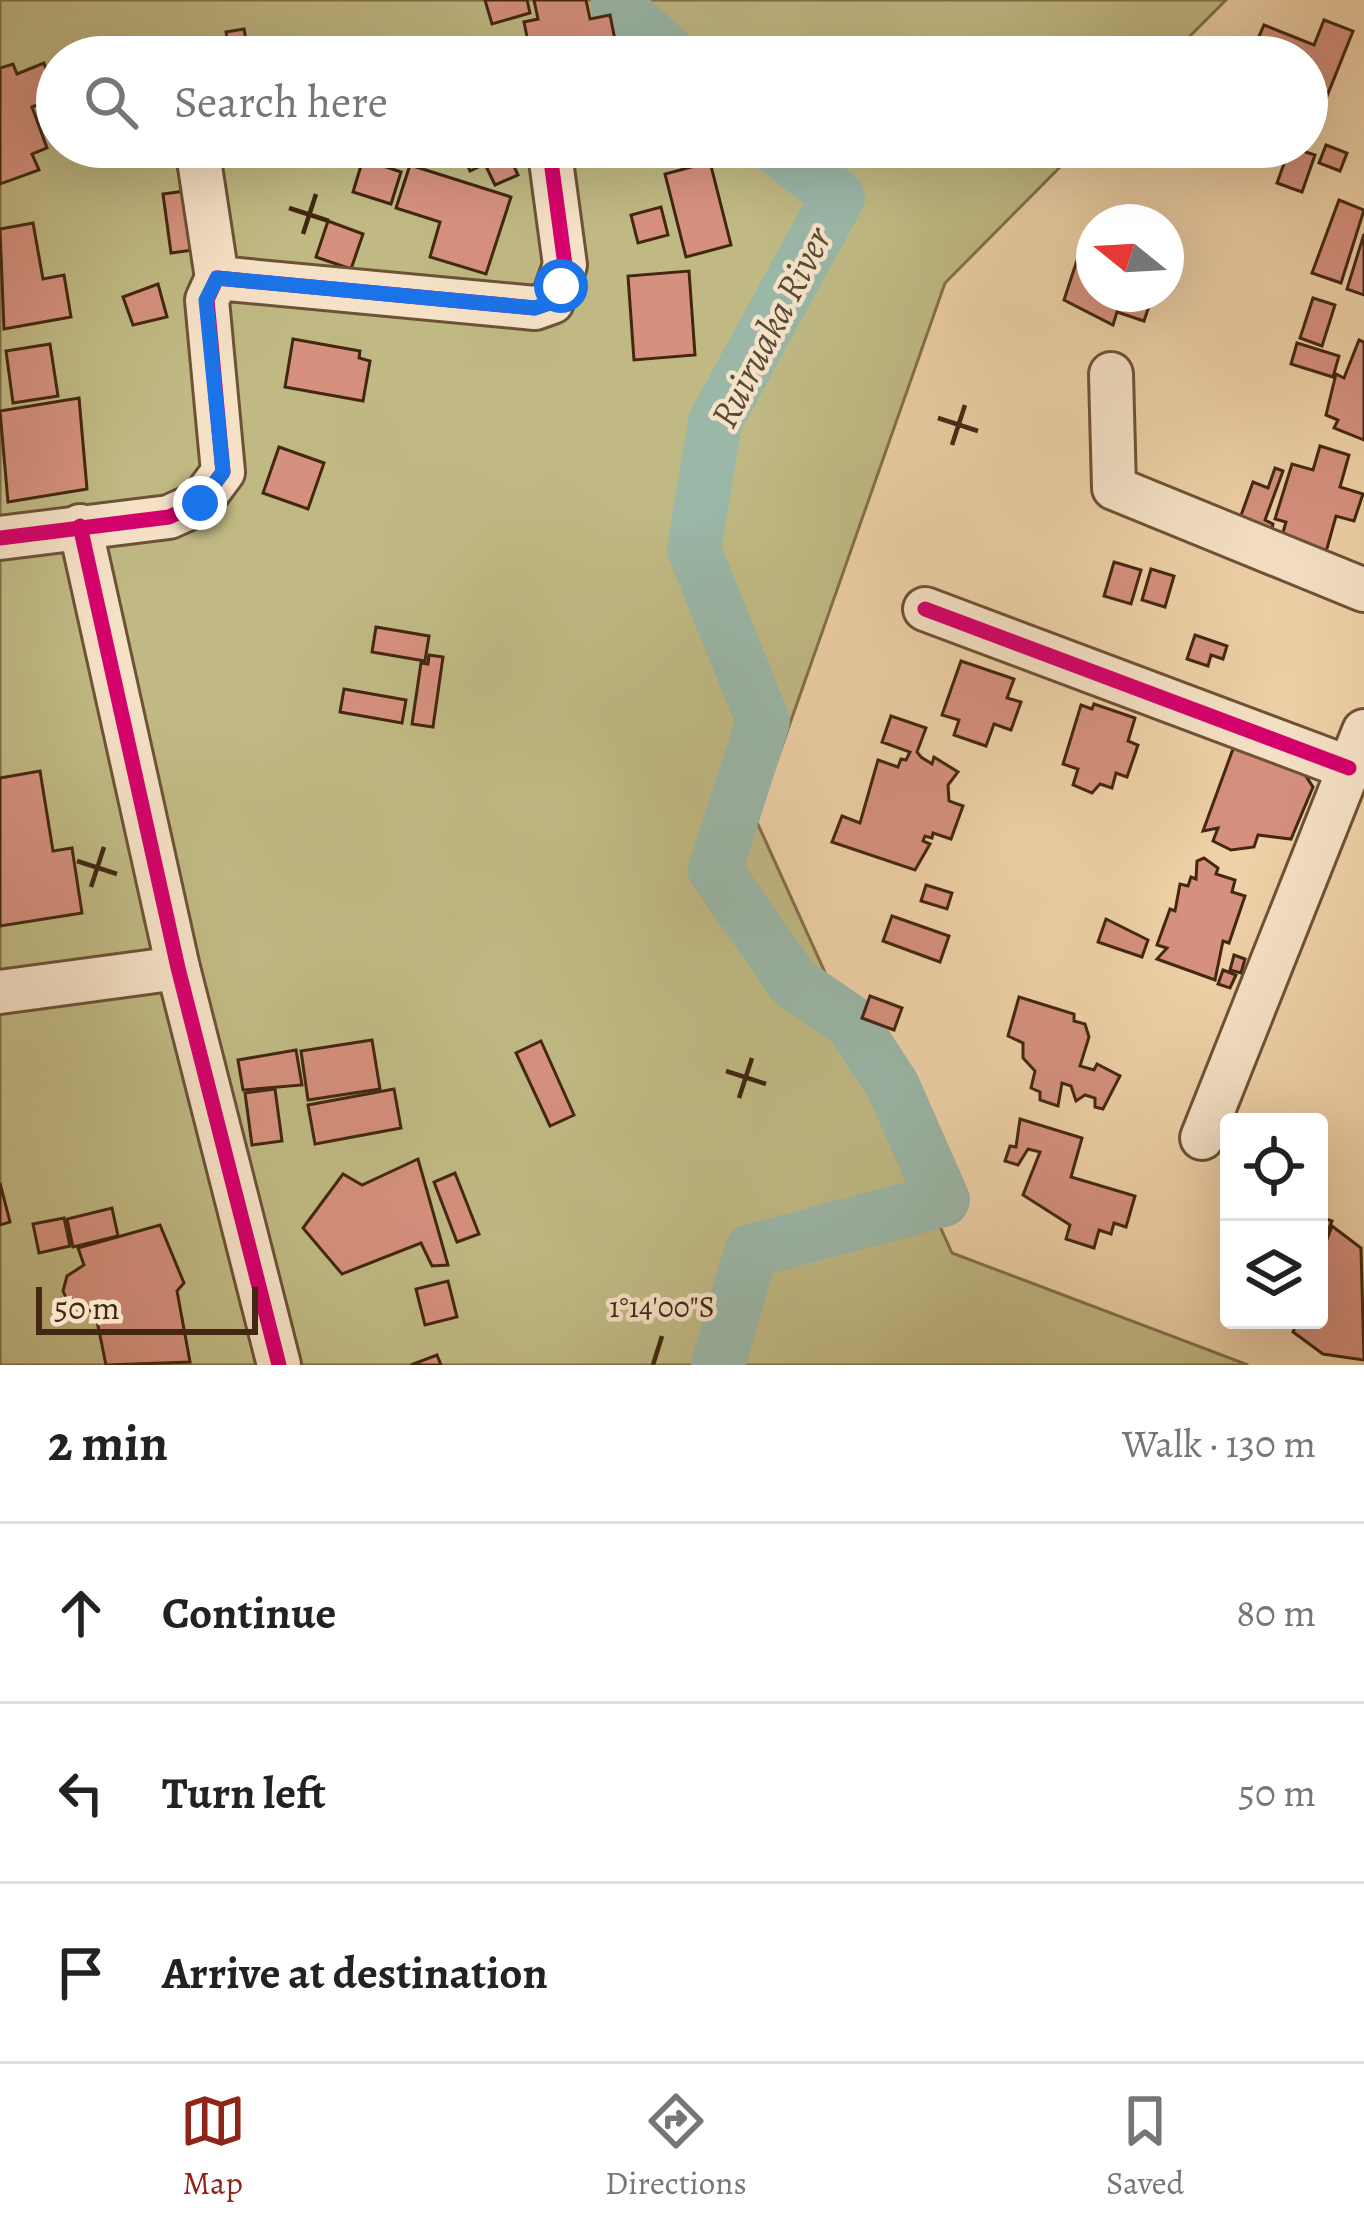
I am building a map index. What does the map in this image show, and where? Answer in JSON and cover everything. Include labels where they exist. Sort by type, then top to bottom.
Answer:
[{"type":"street","points":[[0,538],[169,517],[200,503],[223,472],[206,300],[217,278],[200,168]]},
{"type":"street","points":[[217,278],[535,308],[552,302],[565,265],[551,168]]},
{"type":"street","points":[[1111,374],[1114,488],[1364,590]]},
{"type":"street","points":[[80,526],[178,968],[279,1365]]},
{"type":"street","points":[[926,609],[1357,750],[1202,1138]]},
{"type":"street","points":[[0,992],[178,968]]},
{"type":"shaded area","points":[[0,0],[1226,0],[1190,36],[36,36],[36,168],[1059,168],[945,283],[756,820],[952,1253],[1248,1365],[0,1365]]},
{"type":"building","points":[[485,0],[527,0],[530,13],[492,24]]},
{"type":"building","points":[[534,0],[586,0],[590,19],[610,15],[614,36],[527,36],[524,22],[538,19]]},
{"type":"building","points":[[1324,20],[1353,31],[1328,94],[1328,36],[1318,36]]},
{"type":"building","points":[[1264,25],[1292,36],[1259,36]]},
{"type":"building","points":[[244,29],[245,36],[227,36],[226,32]]},
{"type":"building","points":[[13,64],[17,74],[36,66],[36,106],[32,107],[36,152],[32,154],[39,170],[0,184],[0,68]]},
{"type":"building","points":[[1328,146],[1347,153],[1340,171],[1328,166]]},
{"type":"building","points":[[360,168],[401,172],[391,204],[353,192]]},
{"type":"building","points":[[409,168],[511,197],[486,274],[430,257],[440,222],[396,208]]},
{"type":"building","points":[[487,168],[515,168],[518,175],[495,185]]},
{"type":"building","points":[[712,168],[731,245],[686,257],[665,174]]},
{"type":"building","points":[[1282,168],[1310,168],[1302,192],[1277,183]]},
{"type":"building","points":[[185,191],[193,250],[171,253],[163,194]]},
{"type":"building","points":[[1339,200],[1364,210],[1341,283],[1312,273]]},
{"type":"building","points":[[661,207],[668,235],[638,243],[631,215]]},
{"type":"building","points":[[328,221],[363,234],[351,269],[316,257]]},
{"type":"building","points":[[33,223],[43,279],[64,275],[71,317],[4,329],[0,229]]},
{"type":"building","points":[[1364,234],[1364,295],[1347,289]]},
{"type":"building","points":[[1076,263],[1076,306],[1064,300]]},
{"type":"building","points":[[689,271],[695,355],[634,360],[628,276]]},
{"type":"building","points":[[158,284],[167,317],[133,325],[123,297]]},
{"type":"building","points":[[1313,298],[1335,305],[1322,346],[1300,338]]},
{"type":"building","points":[[1088,312],[1117,312],[1113,325]]},
{"type":"building","points":[[1117,312],[1147,312],[1144,321]]},
{"type":"building","points":[[293,339],[360,351],[359,358],[370,361],[363,401],[285,387]]},
{"type":"building","points":[[1359,340],[1364,342],[1364,440],[1334,428],[1338,420],[1326,415],[1336,374],[1344,378]]},
{"type":"building","points":[[1297,343],[1339,356],[1333,377],[1291,364]]},
{"type":"building","points":[[50,344],[58,396],[13,403],[6,351]]},
{"type":"building","points":[[79,398],[87,489],[8,502],[0,411]]},
{"type":"building","points":[[1320,446],[1349,455],[1340,487],[1363,494],[1354,521],[1336,516],[1326,552],[1281,539],[1286,522],[1275,519],[1292,464],[1313,470]]},
{"type":"building","points":[[279,447],[324,463],[308,509],[263,493]]},
{"type":"building","points":[[1275,468],[1283,471],[1265,520],[1273,524],[1271,532],[1239,521],[1253,482],[1268,488]]},
{"type":"building","points":[[1114,562],[1141,570],[1131,604],[1104,596]]},
{"type":"building","points":[[1151,569],[1174,576],[1165,607],[1142,600]]},
{"type":"building","points":[[376,627],[429,636],[425,661],[372,652]]},
{"type":"building","points":[[1195,635],[1227,646],[1223,659],[1211,655],[1208,666],[1187,659]]},
{"type":"building","points":[[429,655],[443,657],[433,727],[412,724],[421,663],[428,664]]},
{"type":"building","points":[[961,661],[1014,679],[1007,698],[1021,702],[1011,730],[994,724],[986,746],[954,735],[959,720],[942,715]]},
{"type":"building","points":[[344,689],[406,700],[402,723],[340,712]]},
{"type":"building","points":[[1094,704],[1135,718],[1128,741],[1138,745],[1127,777],[1116,773],[1112,788],[1100,784],[1092,793],[1073,785],[1078,769],[1063,764],[1081,705],[1092,709]]},
{"type":"building","points":[[891,716],[926,728],[917,752],[932,764],[934,757],[958,772],[948,785],[949,801],[963,806],[951,839],[933,833],[932,838],[925,836],[923,841],[930,844],[915,870],[832,842],[842,816],[860,823],[878,760],[898,767],[910,752],[882,742]]},
{"type":"building","points":[[1237,738],[1296,761],[1313,787],[1291,839],[1258,835],[1254,847],[1231,850],[1213,841],[1218,828],[1203,831]]},
{"type":"building","points":[[40,771],[53,851],[72,848],[82,913],[0,926],[0,778]]},
{"type":"building","points":[[1204,858],[1218,868],[1216,874],[1235,880],[1232,892],[1245,896],[1229,943],[1223,941],[1215,980],[1157,959],[1167,948],[1157,945],[1170,909],[1175,911],[1180,884],[1188,886],[1191,877],[1196,879],[1197,861]]},
{"type":"building","points":[[926,885],[952,893],[947,909],[921,901]]},
{"type":"building","points":[[892,916],[949,936],[940,962],[883,941]]},
{"type":"building","points":[[1106,919],[1148,940],[1142,957],[1098,942]]},
{"type":"building","points":[[1234,955],[1245,959],[1241,973],[1230,970]]},
{"type":"building","points":[[1223,970],[1236,975],[1230,988],[1218,984]]},
{"type":"building","points":[[870,996],[902,1008],[894,1030],[862,1018]]},
{"type":"building","points":[[1019,997],[1074,1014],[1074,1021],[1085,1024],[1089,1037],[1080,1066],[1094,1070],[1097,1064],[1120,1076],[1103,1109],[1095,1107],[1095,1098],[1085,1095],[1076,1101],[1071,1086],[1062,1083],[1058,1106],[1040,1100],[1040,1092],[1031,1088],[1035,1071],[1023,1058],[1023,1043],[1008,1036]]},
{"type":"building","points":[[372,1040],[380,1089],[308,1100],[301,1051]]},
{"type":"building","points":[[541,1041],[574,1115],[550,1126],[516,1053]]},
{"type":"building","points":[[296,1050],[302,1085],[243,1090],[238,1060]]},
{"type":"building","points":[[275,1089],[282,1141],[252,1145],[245,1093]]},
{"type":"building","points":[[394,1089],[401,1128],[315,1144],[308,1105]]},
{"type":"building","points":[[1020,1119],[1082,1138],[1071,1177],[1135,1196],[1126,1227],[1114,1223],[1111,1234],[1099,1230],[1094,1248],[1066,1239],[1070,1225],[1023,1195],[1040,1152],[1028,1149],[1018,1165],[1005,1161],[1010,1146],[1016,1147]]},
{"type":"building","points":[[418,1159],[448,1265],[432,1266],[421,1243],[342,1274],[303,1228],[343,1174],[362,1185]]},
{"type":"building","points":[[455,1173],[479,1234],[457,1242],[434,1182]]},
{"type":"building","points":[[0,1183],[10,1222],[0,1225]]},
{"type":"building","points":[[112,1208],[118,1236],[73,1247],[67,1219]]},
{"type":"building","points":[[64,1218],[70,1246],[39,1253],[33,1224]]},
{"type":"building","points":[[160,1225],[184,1283],[177,1291],[190,1362],[106,1365],[95,1311],[70,1307],[63,1291],[67,1276],[84,1265],[78,1248]]},
{"type":"building","points":[[1332,1226],[1361,1248],[1364,1360],[1323,1354],[1293,1332],[1328,1329]]},
{"type":"building","points":[[448,1281],[457,1317],[425,1325],[416,1289]]},
{"type":"building","points":[[437,1355],[441,1365],[411,1365]]},
{"type":"waterway","name":"Ruiruaka River","points":[[618,0],[618,7],[650,36]]},
{"type":"waterway","name":"Ruiruaka River","points":[[718,1365],[751,1251],[943,1200],[893,1086],[851,1022],[793,982],[715,870],[763,721],[694,550],[715,422],[838,197],[802,168]]},
{"type":"cycle path","points":[[0,538],[169,517],[200,503],[223,472],[207,300],[217,278],[535,308],[552,302],[565,265],[552,168]]},
{"type":"cycle path","points":[[80,526],[178,968],[279,1365]]},
{"type":"cycle path","points":[[925,609],[1349,768]]},
{"type":"route","points":[[200,503],[223,472],[206,300],[217,278],[232,275],[535,308],[552,302],[561,286]]}]
